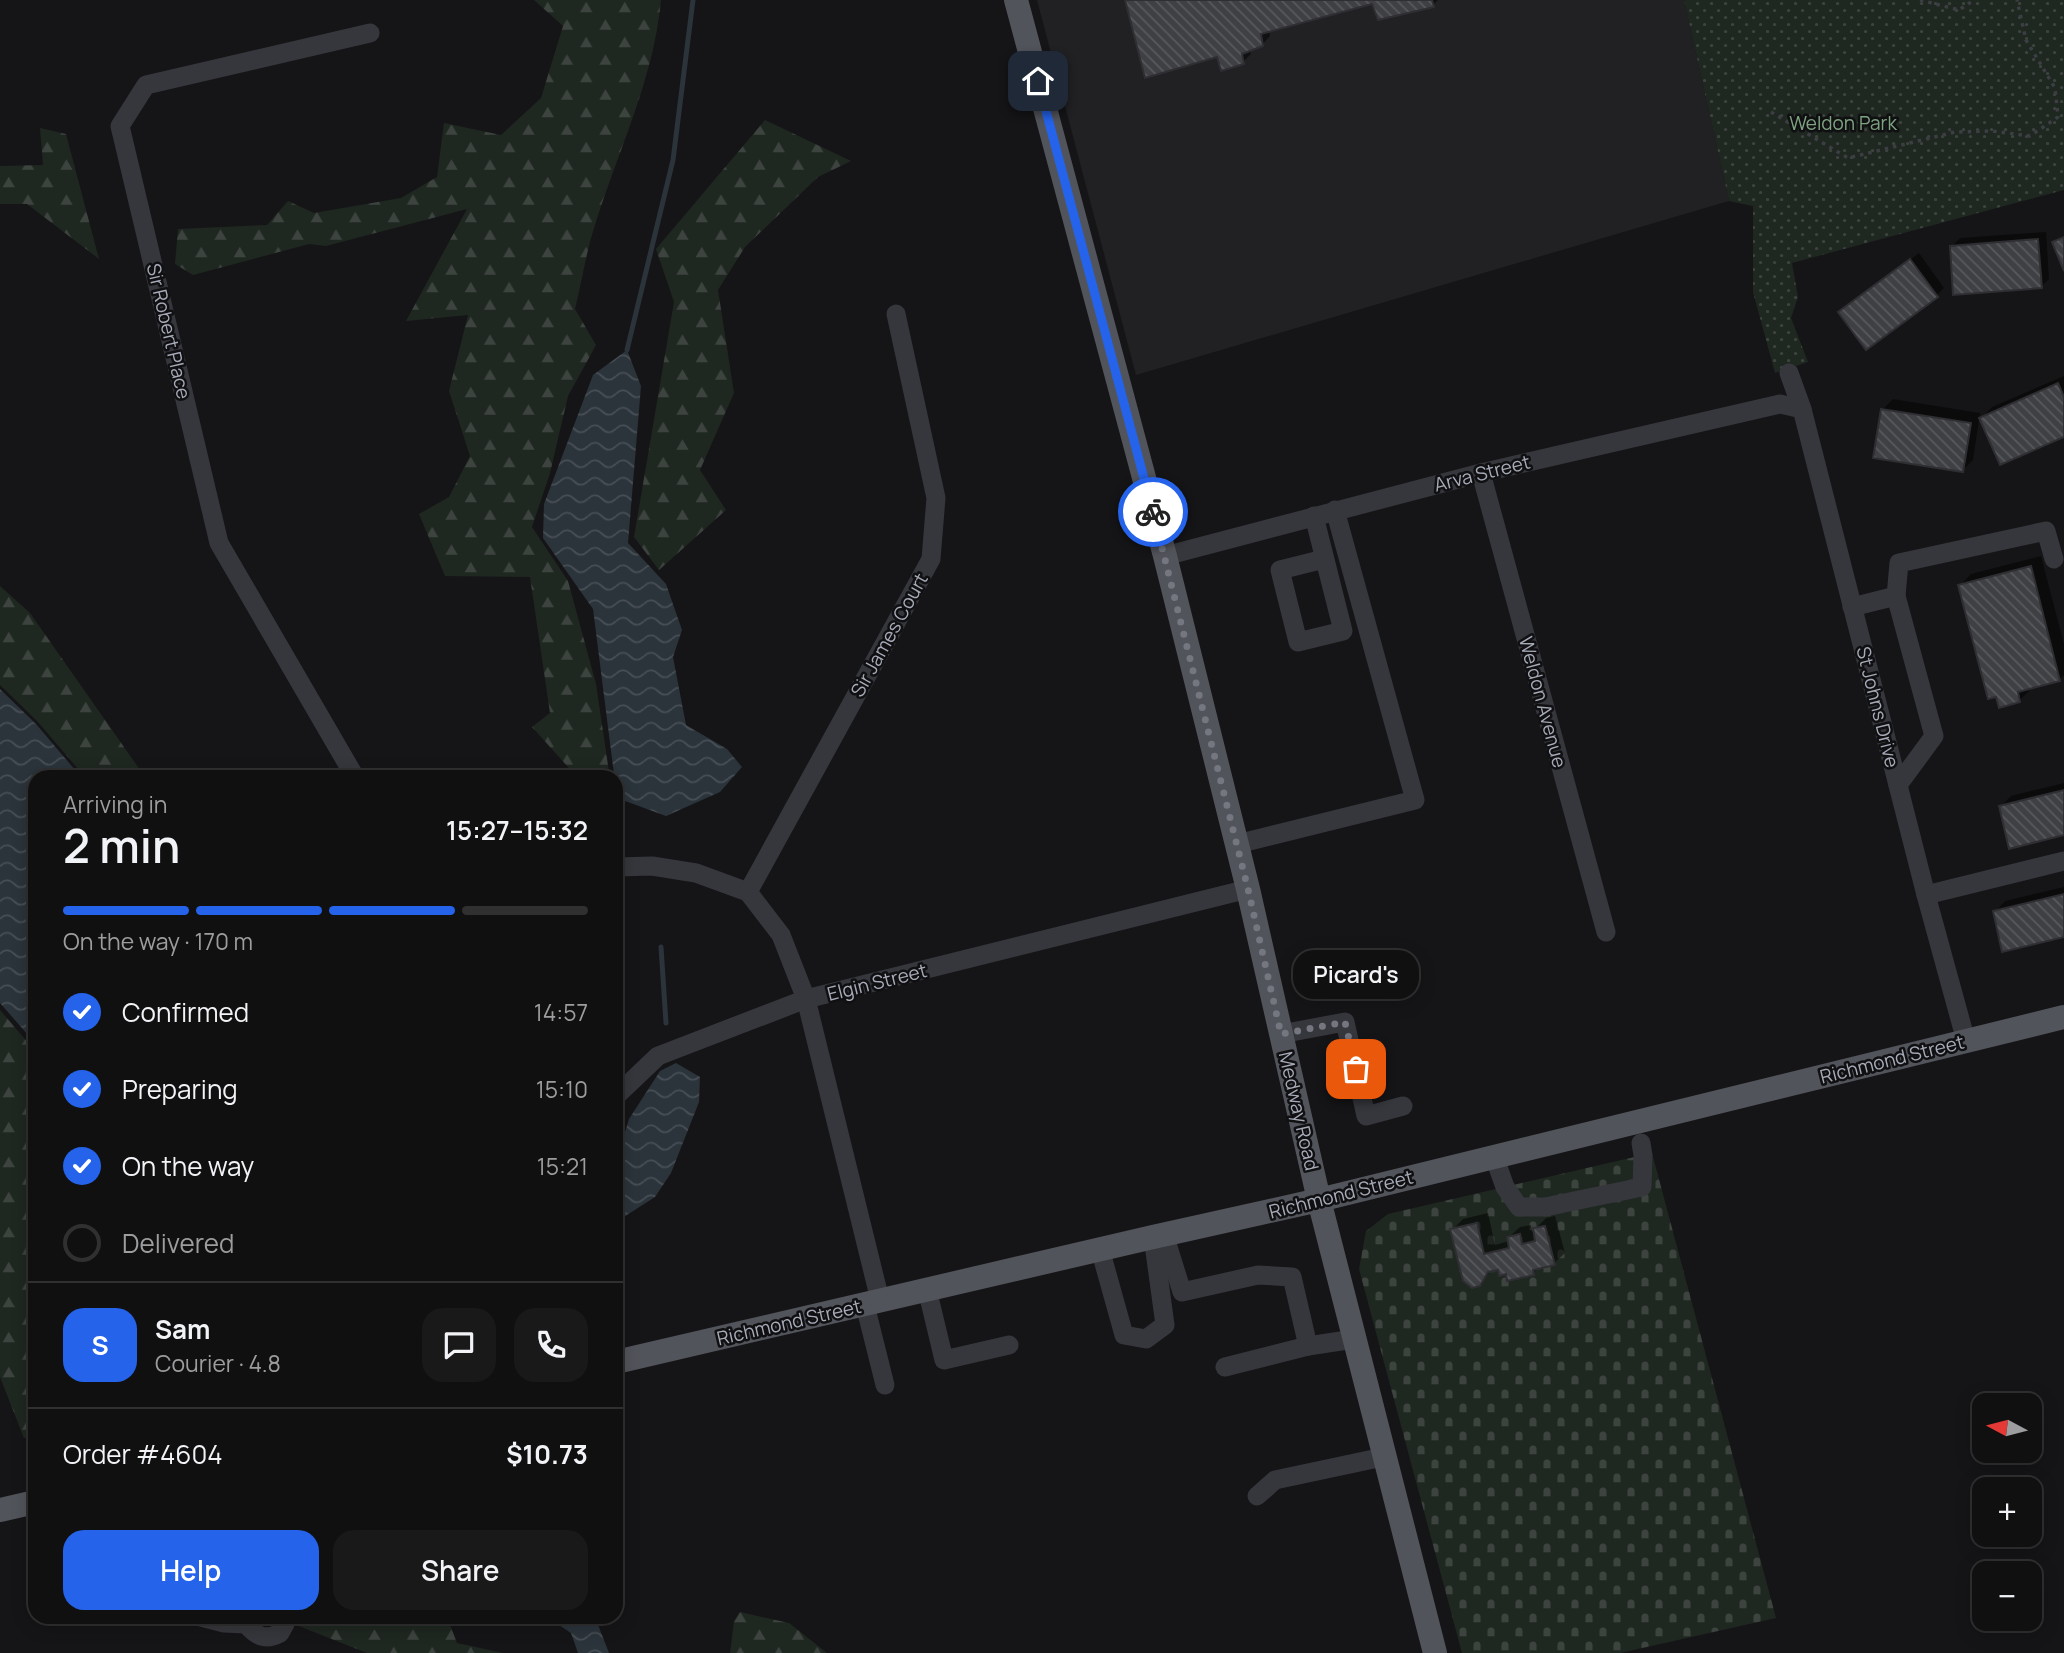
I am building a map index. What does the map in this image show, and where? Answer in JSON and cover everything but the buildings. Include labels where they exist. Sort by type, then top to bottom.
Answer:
[{"type":"main road","name":"Medway Road","points":[[1016,0],[1165,556],[1248,889],[1319,1200],[1435,1653]]},
{"type":"main road","name":"Richmond Street","points":[[623,1360],[1319,1200],[2064,1017]]},
{"type":"main road","points":[[0,1510],[28,1504]]},
{"type":"street","name":"Sir Robert Place","points":[[351,770],[219,542],[120,126],[146,85],[370,33]]},
{"type":"street","name":"Sir James Court","points":[[748,892],[931,559],[936,498],[896,314]]},
{"type":"street","name":"St Johns Drive","points":[[1789,373],[1802,409],[1966,1041]]},
{"type":"street","name":"Arva Street","points":[[1165,556],[1481,473],[1780,404],[1802,409]]},
{"type":"street","name":"Weldon Avenue","points":[[1481,473],[1606,932]]},
{"type":"street","points":[[1237,844],[1415,800],[1335,510]]},
{"type":"street","points":[[1314,516],[1324,559]]},
{"type":"street","points":[[1898,785],[1934,736],[1896,596],[1899,563],[2046,531],[2054,559]]},
{"type":"street","points":[[1852,607],[1896,596]]},
{"type":"street","points":[[1926,895],[2064,861]]},
{"type":"street","points":[[623,867],[652,866],[696,873],[748,892],[781,934],[806,999],[658,1056],[623,1089]]},
{"type":"street","name":"Elgin Street","points":[[885,1385],[872,1303],[806,999],[1248,889]]},
{"type":"street","points":[[1281,1034],[1345,1022],[1366,1116],[1403,1106]]},
{"type":"street","points":[[1494,1156],[1505,1187],[1519,1207],[1545,1207],[1642,1187],[1641,1143]]},
{"type":"street","points":[[1100,1249],[1124,1335],[1146,1339],[1165,1325],[1158,1236]]},
{"type":"street","points":[[1158,1236],[1182,1292],[1258,1275],[1292,1277],[1308,1346]]},
{"type":"street","points":[[927,1289],[944,1360],[1009,1345]]},
{"type":"street","points":[[1225,1367],[1308,1346],[1354,1339]]},
{"type":"street","points":[[1257,1496],[1275,1480],[1383,1457]]},
{"type":"street","points":[[250,1624],[259,1637],[273,1637],[282,1630],[283,1624]]},
{"type":"path","points":[[1920,0],[1959,10],[1974,0]]},
{"type":"path","points":[[1771,112],[1848,158],[1955,132],[1992,131],[2030,136],[2057,117],[2055,88],[2026,40],[2017,0]]},
{"type":"shaded area","points":[[1037,0],[1684,0],[1729,201],[1136,375]]},
{"type":"green space","points":[[534,0],[661,0],[651,58],[592,235],[575,309],[596,345],[568,396],[550,473],[532,527],[568,581],[596,684],[609,770],[571,770],[532,727],[550,713],[530,577],[445,576],[419,514],[449,497],[470,456],[449,391],[468,315],[406,321],[467,209],[326,246],[309,244],[193,275],[175,264],[178,229],[267,225],[288,201],[314,213],[401,198],[437,177],[444,123],[501,135],[541,98],[563,26]]},
{"type":"green space","name":"Weldon Park","points":[[1684,0],[2064,0],[2064,190],[1792,263],[1798,297],[1791,318],[1808,362],[1775,373],[1753,292],[1753,206],[1729,201]]},
{"type":"green space","points":[[765,120],[851,161],[818,177],[745,247],[718,290],[734,393],[700,470],[726,510],[659,570],[634,537],[674,302],[656,249]]},
{"type":"green space","points":[[40,128],[66,134],[99,259],[27,204],[0,204],[0,166],[43,165]]},
{"type":"green space","points":[[0,586],[30,613],[140,770],[79,770],[38,722],[0,685]]},
{"type":"green space","points":[[0,1010],[28,1043],[28,1437],[24,1438],[0,1377]]},
{"type":"green space","points":[[1652,1153],[1776,1618],[1620,1653],[1462,1653],[1359,1269],[1366,1231],[1388,1214]]},
{"type":"green space","points":[[740,1612],[789,1623],[827,1653],[730,1653],[734,1621]]},
{"type":"green space","points":[[294,1624],[450,1624],[457,1643],[503,1653],[367,1653]]},
{"type":"water","points":[[627,350],[641,386],[628,543],[666,584],[682,630],[673,657],[686,725],[727,749],[742,767],[720,792],[666,816],[623,800],[623,770],[613,770],[593,609],[543,538],[544,504],[593,375]]},
{"type":"water","points":[[0,689],[36,724],[75,770],[28,770],[28,1035],[0,1003]]},
{"type":"water","points":[[676,1063],[700,1077],[699,1102],[671,1173],[655,1197],[623,1218],[623,1139],[629,1119],[660,1071]]},
{"type":"water","points":[[558,1624],[598,1624],[609,1653],[578,1653],[571,1633]]},
{"type":"waterway","points":[[627,350],[673,160],[693,0]]},
{"type":"waterway","points":[[661,947],[666,1023]]},
{"type":"way so far","points":[[1153,512],[1248,889],[1281,1034],[1345,1022],[1356,1069]]},
{"type":"place","name":"Picard's","points":[[1356,1069]]},
{"type":"route","points":[[1038,81],[1153,512]]}]
